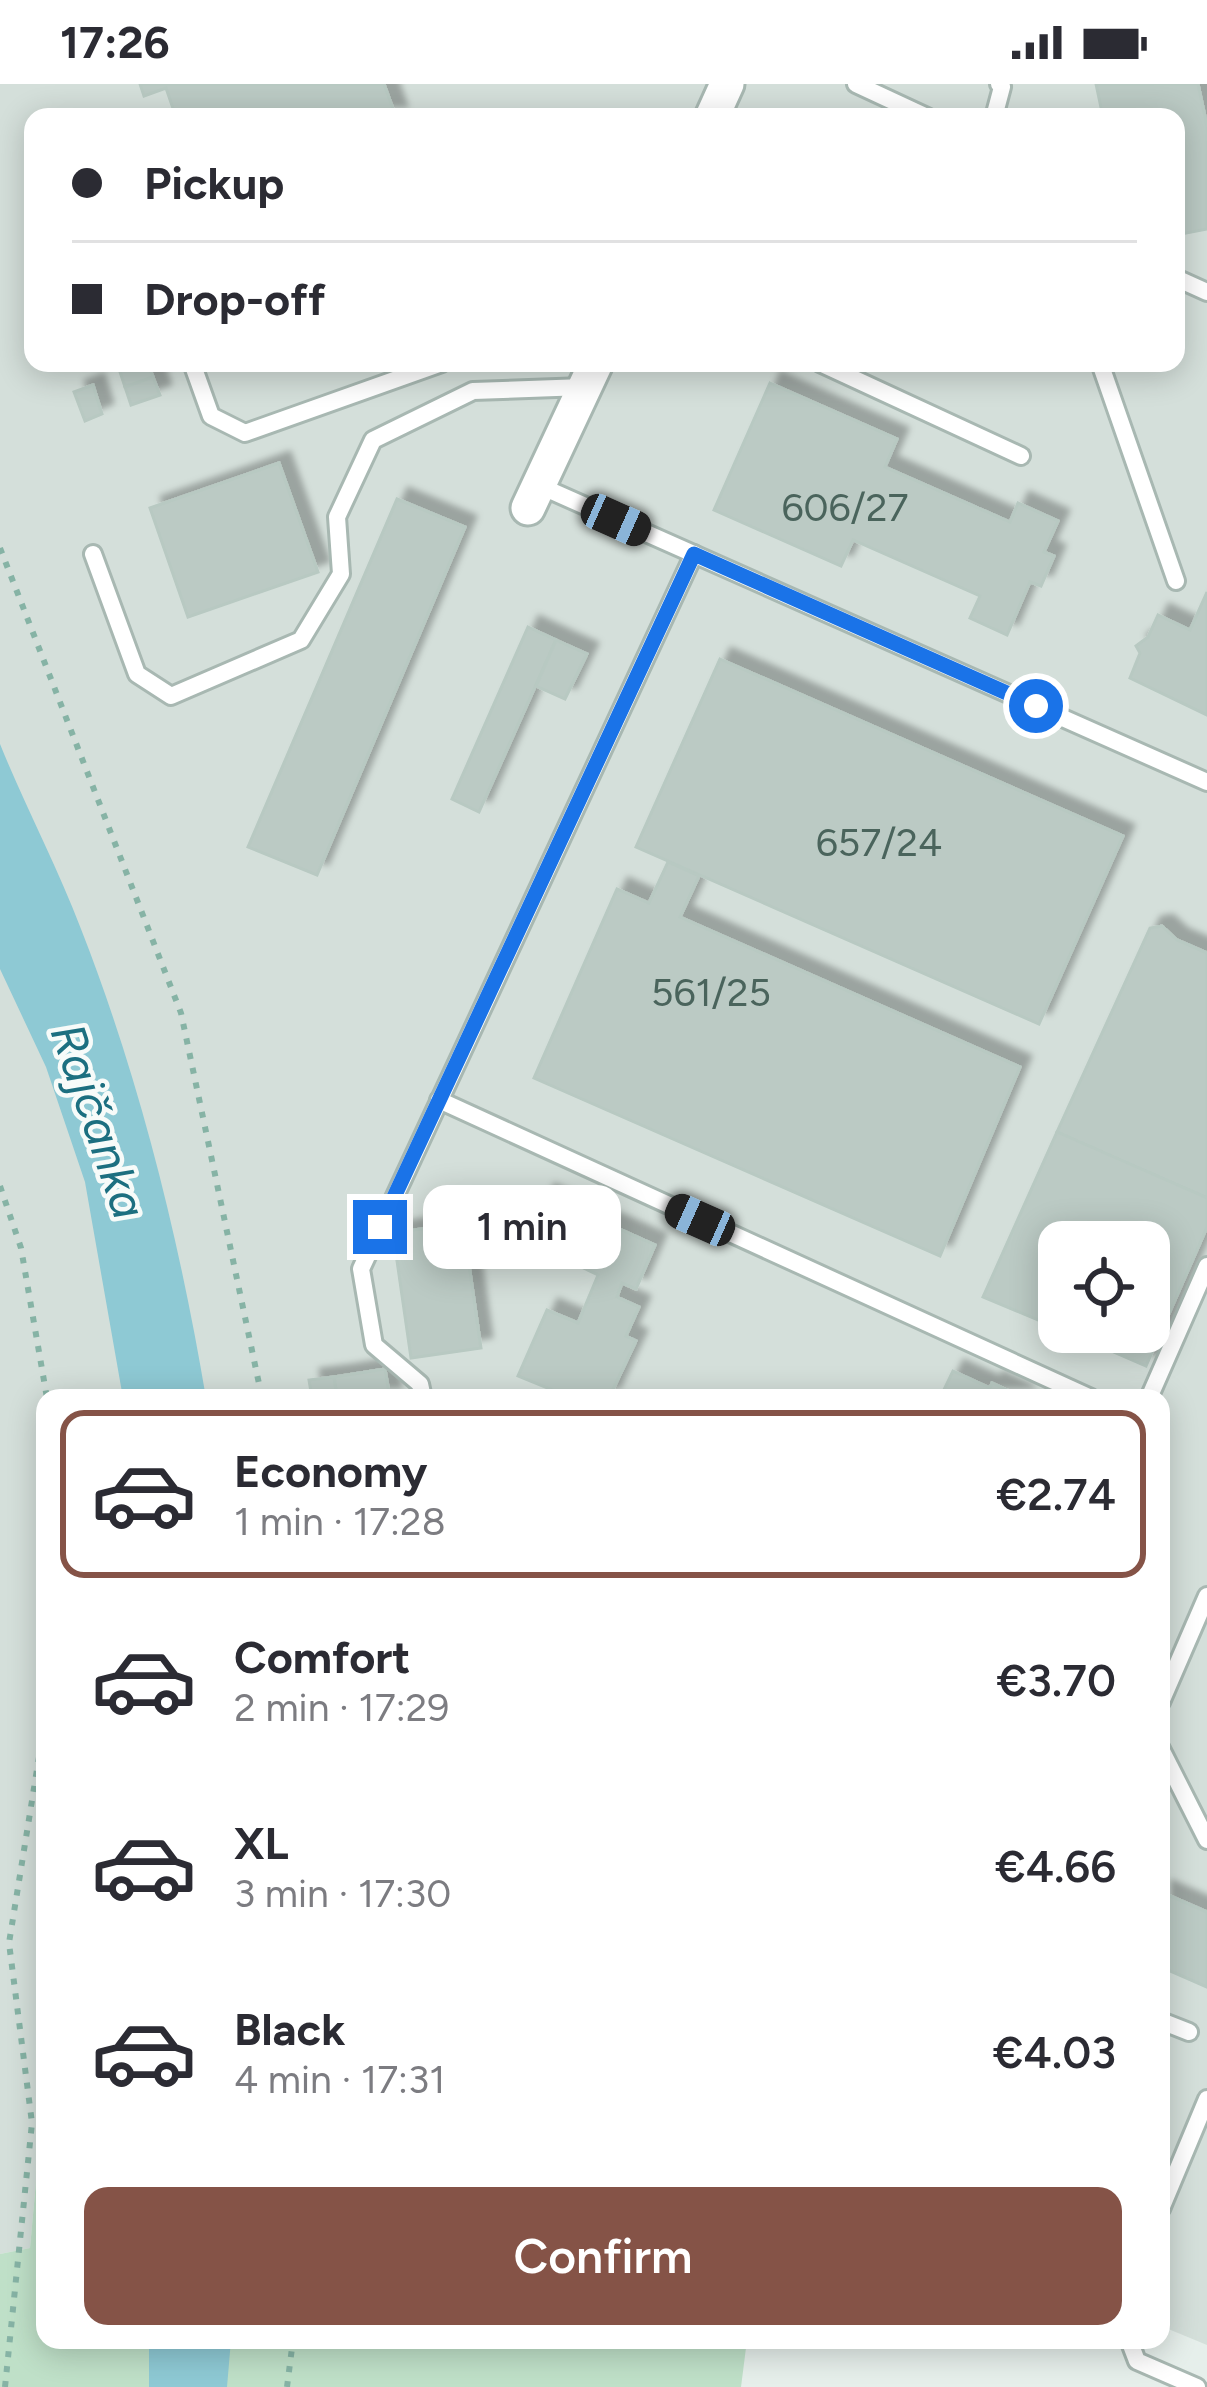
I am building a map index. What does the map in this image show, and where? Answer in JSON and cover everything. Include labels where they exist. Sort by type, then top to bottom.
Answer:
[{"type":"street","points":[[533,497],[591,375]]},
{"type":"lane","points":[[856,84],[908,108]]},
{"type":"lane","points":[[195,372],[211,416],[245,433],[417,372]]},
{"type":"lane","points":[[839,372],[1021,456]]},
{"type":"lane","points":[[1103,372],[1176,581]]},
{"type":"lane","points":[[93,554],[137,674],[171,696],[301,640],[341,574],[337,517],[373,440],[472,391],[591,375]]},
{"type":"lane","points":[[533,497],[694,554],[1207,782]]},
{"type":"lane","points":[[421,1389],[374,1345],[361,1269],[694,554]]},
{"type":"lane","points":[[439,1100],[1071,1389]]},
{"type":"lane","points":[[1153,1389],[1207,1267]]},
{"type":"lane","points":[[1170,1681],[1207,1596]]},
{"type":"lane","points":[[1170,1767],[1207,1840]]},
{"type":"lane","points":[[1170,2025],[1189,2032]]},
{"type":"lane","points":[[1170,2188],[1207,2099]]},
{"type":"lane","points":[[1132,2349],[1137,2361],[1197,2387]]},
{"type":"path","points":[[0,548],[181,1013],[260,1389]]},
{"type":"path","points":[[0,1186],[21,1248],[45,1389]]},
{"type":"path","points":[[5,2387],[32,2123],[9,1943],[36,1776]]},
{"type":"path","points":[[287,2387],[292,2349]]},
{"type":"shaded area","points":[[0,84],[1207,84],[1207,2345],[1170,2330],[1170,1389],[36,1389],[36,2182],[30,2248],[0,2254]]},
{"type":"green space","points":[[36,2182],[36,2349],[746,2349],[741,2387],[0,2387],[0,2254],[30,2248]]},
{"type":"water","name":"Rajčanka","points":[[0,744],[72,906],[122,1043],[170,1219],[204,1389],[121,1389],[85,1182],[46,1067],[0,969]]},
{"type":"water","points":[[149,2349],[230,2349],[227,2387],[149,2387]]},
{"type":"building","points":[[140,84],[384,84],[393,108],[173,108],[166,88],[144,96]]},
{"type":"building","points":[[1096,84],[1198,84],[1207,126],[1207,229],[1185,233],[1185,108],[1101,108]]},
{"type":"building","points":[[120,372],[151,372],[153,377],[125,387]]},
{"type":"building","points":[[153,377],[160,395],[131,405],[125,387]]},
{"type":"building","points":[[770,383],[897,439],[885,467],[1010,522],[1018,503],[1058,521],[1044,552],[1054,556],[1041,586],[1030,582],[1007,635],[970,618],[980,596],[853,540],[841,566],[714,510]]},
{"type":"building","points":[[93,385],[102,414],[85,421],[74,392]]},
{"type":"building","points":[[279,463],[318,572],[188,617],[150,508]]},
{"type":"building","points":[[397,499],[465,527],[317,875],[248,847]]},
{"type":"building","points":[[1207,592],[1207,715],[1130,678],[1140,653],[1136,646],[1148,637],[1158,615],[1190,630]]},
{"type":"building","points":[[528,627],[556,640],[479,812],[452,799]]},
{"type":"building","points":[[556,640],[587,654],[565,699],[536,686]]},
{"type":"building","points":[[720,659],[1123,836],[1039,1024],[636,847]]},
{"type":"building","points":[[668,862],[699,876],[680,917],[1020,1067],[940,1256],[534,1078],[617,889],[649,903]]},
{"type":"building","points":[[1162,926],[1177,940],[1207,953],[1207,1198],[1057,1132],[1150,928]]},
{"type":"building","points":[[1057,1132],[1207,1198],[1207,1227],[1170,1311],[1170,1221],[1038,1221],[1038,1320],[983,1297]]},
{"type":"building","points":[[544,1195],[655,1245],[636,1289],[622,1283],[617,1297],[639,1307],[626,1336],[636,1341],[613,1389],[550,1389],[518,1376],[547,1310],[578,1323],[598,1275],[523,1239]]},
{"type":"building","points":[[463,1223],[481,1348],[411,1358],[393,1233]]},
{"type":"building","points":[[1116,1353],[1152,1353],[1146,1366]]},
{"type":"building","points":[[385,1369],[388,1389],[336,1389],[334,1377]]},
{"type":"building","points":[[953,1371],[990,1388],[992,1383],[1005,1389],[944,1389]]},
{"type":"building","points":[[334,1377],[336,1389],[310,1389],[309,1380]]},
{"type":"building","points":[[1170,1896],[1207,1912],[1207,1987],[1170,1971]]},
{"type":"route","points":[[380,1227],[694,554],[1036,706]]}]
